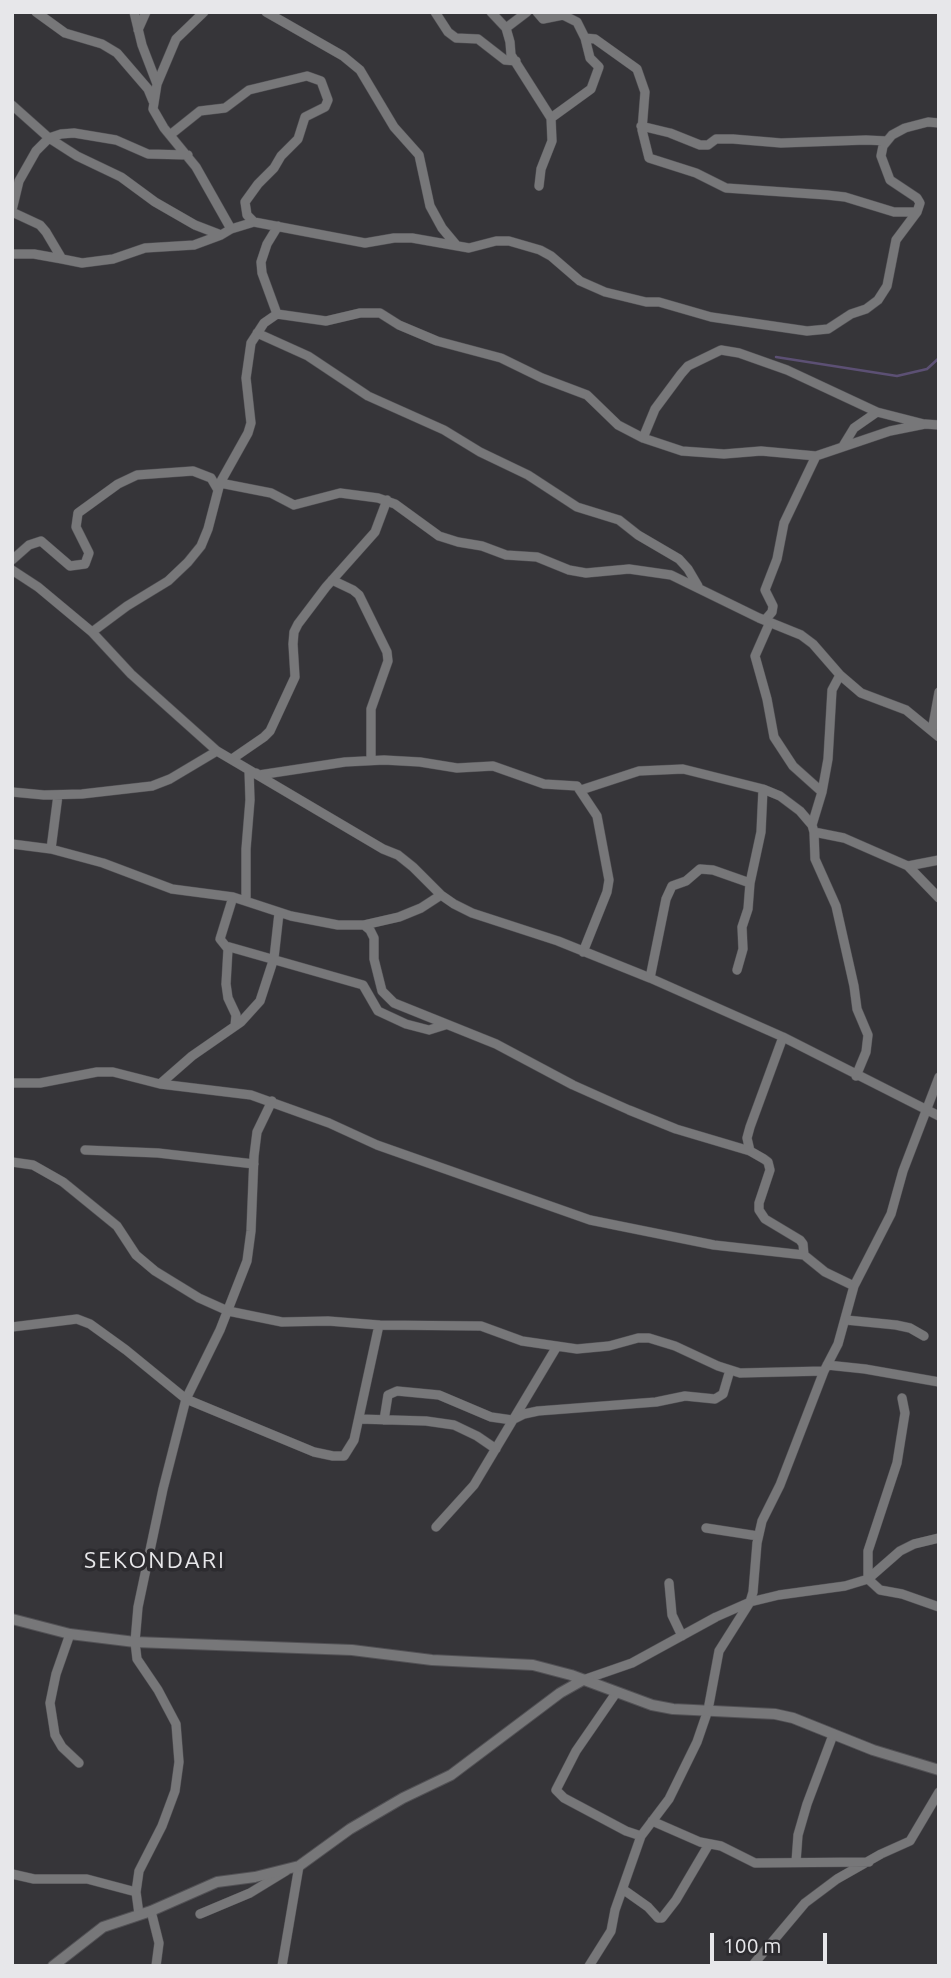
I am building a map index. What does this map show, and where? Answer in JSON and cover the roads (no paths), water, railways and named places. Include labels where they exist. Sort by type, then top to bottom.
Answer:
[{"type":"street","points":[[36,12],[65,33],[102,44],[117,53],[148,89],[158,119],[188,155],[231,229]]},
{"type":"street","points":[[134,12],[157,84]]},
{"type":"street","points":[[138,30],[146,12]]},
{"type":"street","points":[[153,100],[176,38],[204,12]]},
{"type":"street","points":[[266,12],[343,56],[360,70],[394,127],[419,155],[430,206],[442,228],[458,247]]},
{"type":"street","points":[[435,12],[448,33],[456,38],[478,39],[505,60],[516,61]]},
{"type":"street","points":[[491,12],[506,28],[511,55],[551,118],[552,141],[541,169],[538,186]]},
{"type":"street","points":[[506,28],[527,12]]},
{"type":"street","points":[[537,12],[543,19],[563,15],[577,22],[590,58],[598,67],[591,89],[585,95],[572,100],[551,118]]},
{"type":"street","points":[[577,22],[583,12]]},
{"type":"street","points":[[585,38],[595,38],[637,69],[645,101],[641,126],[649,158],[696,173],[726,188],[845,197],[894,212],[918,212]]},
{"type":"street","points":[[170,135],[200,111],[225,108],[249,90],[307,76],[321,81],[328,100],[325,107],[305,117],[295,144],[281,156],[245,202],[247,215],[254,222]]},
{"type":"street","points":[[12,105],[49,138],[84,160],[121,177],[181,217],[221,235]]},
{"type":"street","points":[[12,254],[34,254],[96,263],[145,248],[194,245],[254,222],[355,242],[412,238],[469,248],[496,241],[523,244],[551,256],[580,281],[605,292],[646,302],[659,302],[711,317],[807,331],[828,329],[878,300],[887,286],[897,240],[918,212],[920,203],[917,198],[890,180],[883,167],[880,156],[883,146],[905,128],[939,122]]},
{"type":"street","points":[[641,126],[670,133],[700,145],[708,145],[716,139],[782,143],[887,141]]},
{"type":"street","points":[[62,259],[40,225],[12,211],[19,181],[36,151],[49,138],[61,134],[86,135],[116,140],[148,154],[188,155]]},
{"type":"street","points":[[277,314],[265,284],[261,262],[267,244],[278,226]]},
{"type":"street","points":[[92,632],[168,580],[188,562],[205,538],[219,487],[251,423],[246,389],[246,365],[251,343],[264,323],[277,314],[326,321],[360,313],[380,313],[436,341],[501,358],[530,373],[587,395],[608,418],[643,438],[682,451],[761,451],[816,456],[925,424]]},
{"type":"street","points":[[257,333],[308,356],[368,396],[444,430],[480,452],[528,475],[577,507],[619,520],[638,535],[679,559],[698,586]]},
{"type":"street","points":[[643,438],[655,410],[688,366],[721,350],[739,353],[787,370],[877,412],[939,425]]},
{"type":"street","points":[[843,446],[854,428],[877,412]]},
{"type":"street","points":[[816,456],[784,523],[777,559],[765,590],[773,606],[772,612],[755,656],[774,737],[793,766],[822,792]]},
{"type":"street","points":[[12,560],[29,545],[41,541],[70,566],[85,564],[89,553],[76,527],[78,513],[118,484],[137,475],[193,471],[211,478],[219,487],[271,493],[294,505],[346,493],[387,500],[434,533],[452,541],[482,545],[506,555],[537,556],[579,572],[641,570],[671,575],[698,586],[802,635],[828,659],[840,675],[862,693],[906,710],[935,734]]},
{"type":"street","points":[[232,759],[270,731],[295,677],[294,632],[303,616],[375,531],[387,500]]},
{"type":"street","points":[[12,570],[38,587],[92,632],[131,674],[217,751],[383,849],[398,855],[441,895],[472,913],[558,941],[783,1037],[939,1116]]},
{"type":"street","points":[[332,580],[359,595],[387,652],[388,661],[371,709],[371,761]]},
{"type":"street","points":[[840,675],[832,690],[828,760],[813,828],[815,859],[836,906],[857,1009],[869,1035],[866,1052],[856,1076]]},
{"type":"street","points":[[935,734],[939,692]]},
{"type":"street","points":[[12,792],[58,795],[152,786],[170,779],[217,751]]},
{"type":"street","points":[[252,772],[371,761],[420,762],[457,768],[493,766],[538,783],[571,784],[581,790],[599,821],[609,880],[607,892],[583,952]]},
{"type":"street","points":[[581,790],[639,771],[664,768],[683,769],[763,789],[791,804],[813,828],[844,838],[908,866],[939,898]]},
{"type":"street","points":[[246,900],[246,849],[252,772]]},
{"type":"street","points":[[737,970],[743,949],[742,927],[748,909],[750,883],[761,832],[763,789]]},
{"type":"street","points":[[51,849],[58,795]]},
{"type":"street","points":[[12,844],[51,849],[103,863],[172,889],[233,897],[279,913],[338,925],[364,925],[399,918],[441,895]]},
{"type":"street","points":[[908,866],[939,860]]},
{"type":"street","points":[[650,978],[666,898],[672,886],[686,881],[700,869],[713,870],[750,883]]},
{"type":"street","points":[[233,897],[220,939],[226,946],[363,985],[378,1011],[406,1024],[429,1031],[445,1025]]},
{"type":"street","points":[[160,1084],[192,1056],[252,1012],[260,1001],[274,958],[279,913]]},
{"type":"street","points":[[364,925],[374,937],[376,972],[385,996],[394,1003],[496,1044],[573,1085],[629,1110],[676,1129],[750,1151],[768,1162],[770,1170],[759,1210],[765,1219],[800,1240],[804,1255]]},
{"type":"street","points":[[226,946],[228,998],[236,1014],[235,1026]]},
{"type":"street","points":[[750,1151],[747,1138],[750,1127],[783,1037]]},
{"type":"street","points":[[12,1083],[40,1083],[97,1072],[113,1072],[160,1084],[251,1095],[272,1101],[377,1145],[600,1222],[714,1245],[804,1255],[824,1272],[854,1286]]},
{"type":"street","points":[[589,1966],[607,1940],[640,1836],[666,1805],[677,1785],[708,1710],[719,1651],[750,1602],[753,1592],[762,1521],[789,1465],[846,1320],[854,1286],[891,1214],[902,1171],[939,1077]]},
{"type":"street","points":[[139,1914],[136,1892],[139,1871],[162,1826],[175,1791],[179,1753],[176,1724],[164,1699],[137,1659],[135,1642],[141,1592],[186,1399],[228,1311],[247,1261],[257,1132],[272,1101]]},
{"type":"street","points":[[85,1150],[158,1153],[254,1164]]},
{"type":"street","points":[[12,1162],[33,1166],[63,1182],[117,1226],[136,1255],[155,1271],[199,1298],[228,1311],[282,1322],[341,1321],[379,1325],[481,1326],[515,1339],[556,1348],[593,1349],[638,1338],[649,1338],[675,1346],[730,1370],[757,1373],[826,1368],[865,1369],[939,1382]]},
{"type":"street","points":[[12,1326],[77,1319],[90,1324],[118,1343],[186,1399],[314,1452],[333,1457],[344,1456],[354,1440],[379,1325]]},
{"type":"street","points":[[846,1320],[896,1325],[910,1328],[924,1336]]},
{"type":"street","points":[[436,1527],[474,1485],[556,1348]]},
{"type":"street","points":[[384,1420],[388,1395],[397,1391],[439,1395],[491,1417],[512,1420],[538,1411],[556,1412],[656,1402],[685,1396],[715,1399],[723,1394],[730,1370]]},
{"type":"street","points":[[902,1398],[905,1413],[895,1474],[868,1551],[868,1579],[880,1590],[908,1595],[939,1607]]},
{"type":"street","points":[[359,1419],[426,1421],[454,1425],[478,1436],[496,1450]]},
{"type":"street","points":[[706,1528],[758,1536]]},
{"type":"street","points":[[53,1966],[95,1931],[151,1911],[217,1882],[299,1866],[357,1825],[451,1775],[560,1693],[583,1680],[632,1663],[716,1617],[750,1602],[845,1586],[868,1579],[900,1551],[914,1544],[939,1538]]},
{"type":"street","points":[[669,1583],[672,1615],[682,1636]]},
{"type":"street","points":[[12,1619],[70,1634],[135,1642],[352,1650],[432,1660],[516,1662],[555,1670],[652,1705],[673,1709],[784,1715],[873,1750],[939,1770]]},
{"type":"street","points":[[70,1634],[56,1674],[50,1703],[55,1735],[62,1747],[79,1763]]},
{"type":"street","points":[[616,1693],[576,1751],[556,1790],[564,1798],[640,1836]]},
{"type":"street","points":[[796,1862],[798,1835],[807,1804],[833,1735]]},
{"type":"street","points":[[752,1966],[799,1908],[836,1880],[910,1841],[939,1792]]},
{"type":"street","points":[[652,1821],[764,1865],[870,1862]]},
{"type":"street","points":[[624,1889],[658,1918],[662,1917],[676,1900],[709,1844]]},
{"type":"street","points":[[282,1966],[299,1866]]},
{"type":"street","points":[[200,1914],[250,1893],[288,1870]]},
{"type":"street","points":[[12,1874],[34,1879],[87,1879],[136,1892]]},
{"type":"street","points":[[151,1911],[159,1943],[156,1966]]},
{"type":"waterway","points":[[776,357],[897,376],[927,369],[939,358]]},
{"type":"district","name":"SEKONDARI","points":[[155,1560]]}]
